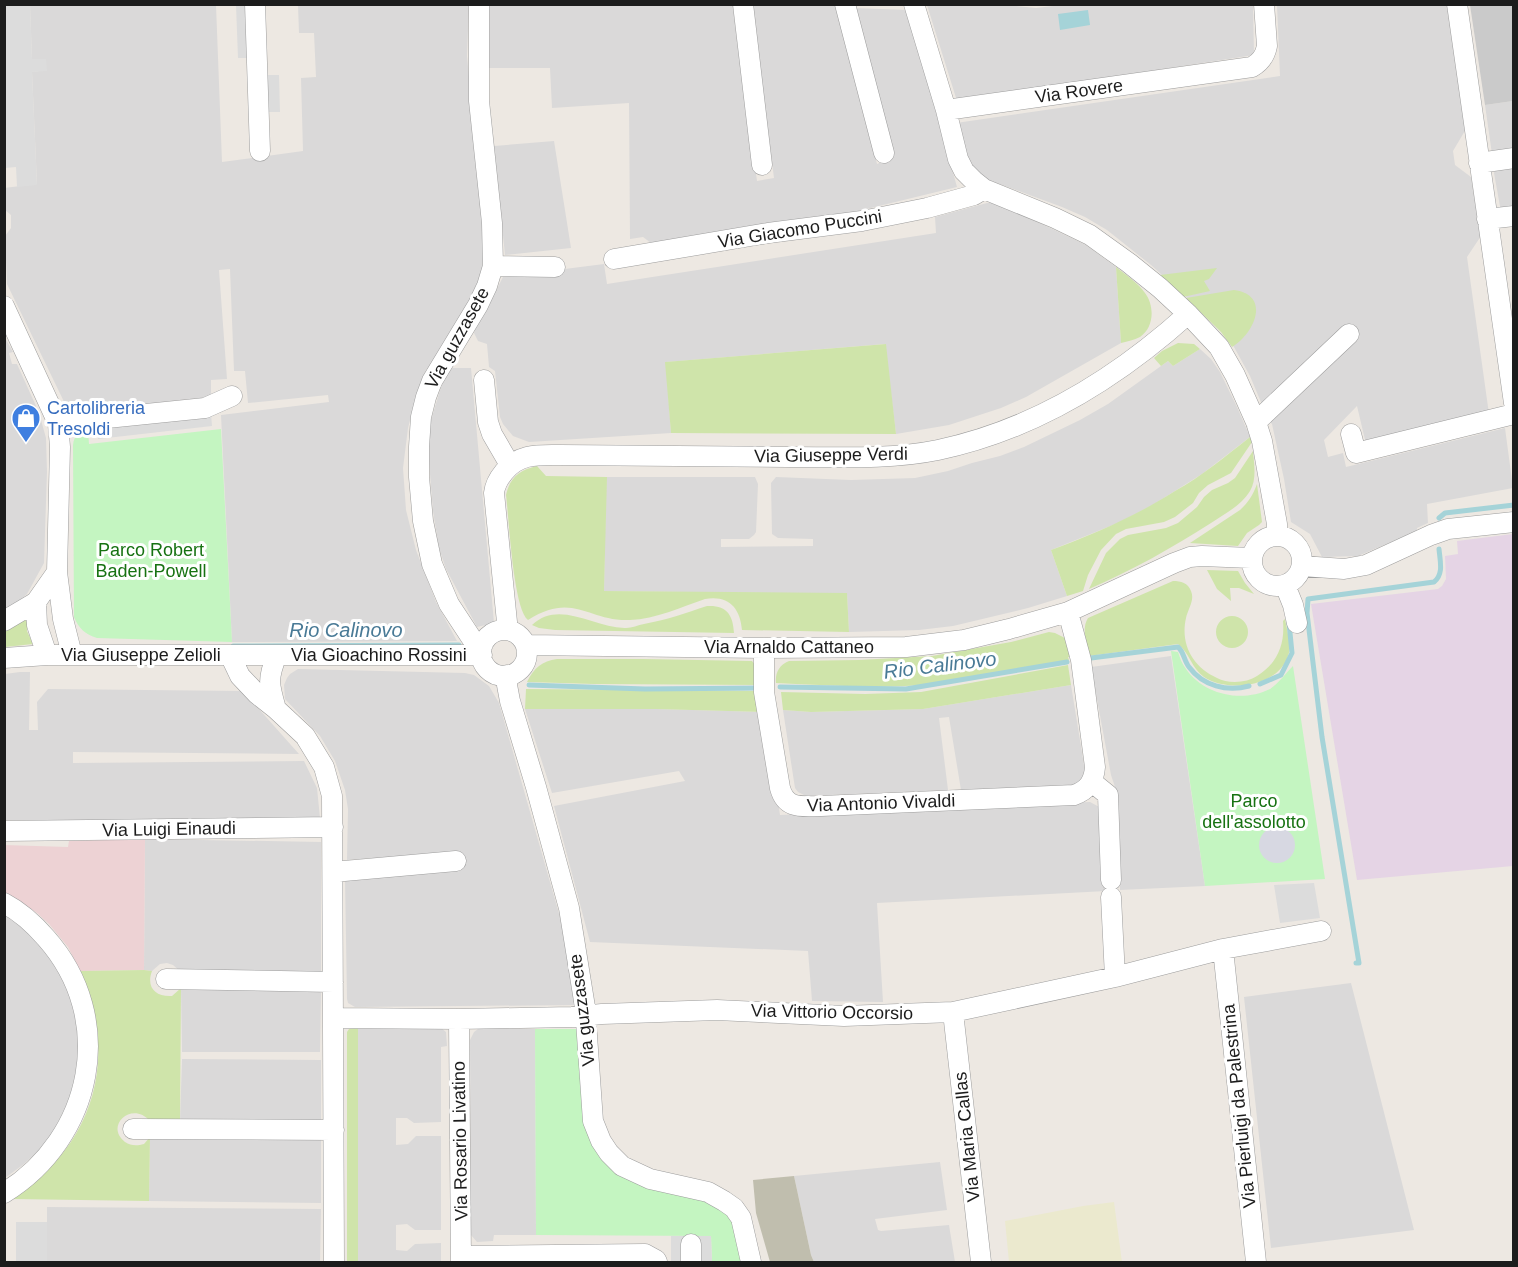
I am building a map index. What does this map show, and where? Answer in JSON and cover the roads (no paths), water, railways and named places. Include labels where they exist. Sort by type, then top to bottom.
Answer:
[{"type":"street","points":[[255,4],[260,151]]},
{"type":"street","name":"Via guzzasete","points":[[479,4],[479,101],[492,224],[493,266],[478,305],[432,381],[426,397],[418,447],[418,477],[423,521],[432,564],[449,604],[472,639],[483,650]]},
{"type":"street","points":[[743,4],[762,165]]},
{"type":"street","points":[[845,4],[884,153]]},
{"type":"street","points":[[914,4],[946,110],[958,159],[964,171],[984,189],[1090,235],[1152,282],[1188,314],[1219,347],[1235,375],[1262,441],[1277,536]]},
{"type":"street","name":"Via Rovere","points":[[946,110],[1258,64],[1263,59],[1267,46],[1264,4]]},
{"type":"street","points":[[1456,4],[1487,219],[1508,324],[1514,404]]},
{"type":"street","points":[[1479,163],[1514,158]]},
{"type":"street","name":"Via Giacomo Puccini","points":[[614,259],[768,232],[862,221],[927,208],[974,195],[984,189]]},
{"type":"street","points":[[1487,219],[1514,216]]},
{"type":"street","name":"Via guzzasete","points":[[493,266],[555,267]]},
{"type":"street","points":[[4,306],[58,423],[60,447],[57,572],[63,619],[72,655]]},
{"type":"street","name":"Via Giuseppe Verdi","points":[[510,465],[520,458],[532,455],[858,458],[909,455],[940,450],[979,439],[1032,419],[1090,389],[1145,350],[1188,314]]},
{"type":"street","points":[[1256,422],[1349,334]]},
{"type":"street","points":[[484,380],[488,422],[492,434],[510,465],[495,485],[494,493],[506,630]]},
{"type":"street","points":[[58,423],[205,408],[232,396]]},
{"type":"street","points":[[1351,434],[1356,453],[1514,414]]},
{"type":"street","points":[[1302,566],[1344,569],[1366,565],[1431,534],[1448,529],[1514,522]]},
{"type":"street","points":[[1277,536],[1291,540],[1297,545],[1301,551],[1302,566],[1293,581],[1277,587],[1261,581],[1255,574],[1251,558],[1253,551],[1263,540],[1277,536]]},
{"type":"street","name":"Via Arnaldo Cattaneo","points":[[526,645],[906,647],[964,640],[1068,612],[1191,557],[1251,558]]},
{"type":"street","points":[[4,621],[36,602],[57,572]]},
{"type":"street","points":[[1286,585],[1297,623]]},
{"type":"street","points":[[36,602],[37,625],[47,655]]},
{"type":"street","points":[[1068,612],[1081,660],[1095,767],[1092,782],[1108,795],[1115,977]]},
{"type":"street","points":[[506,630],[518,635],[526,645],[527,652],[524,665],[507,675],[493,672],[488,668],[484,662],[483,650],[486,639],[495,632],[506,630]]},
{"type":"street","name":"Via Antonio Vivaldi","points":[[764,648],[764,692],[780,788],[786,802],[794,805],[821,806],[1074,795],[1082,792],[1092,782]]},
{"type":"street","name":"Via Gioachino Rossini","points":[[277,655],[483,650]]},
{"type":"street","name":"Via Giuseppe Zelioli","points":[[4,658],[47,655],[277,655]]},
{"type":"street","points":[[230,655],[240,676],[304,736],[324,767],[332,796],[334,1263]]},
{"type":"street","points":[[276,709],[269,681],[277,655]]},
{"type":"street","name":"Via guzzasete","points":[[507,675],[510,702],[569,909],[586,1016],[593,1121],[601,1141],[622,1166],[650,1179],[708,1192],[734,1208],[741,1218],[751,1263]]},
{"type":"street","name":"Via Luigi Einaudi","points":[[4,831],[333,827]]},
{"type":"street","points":[[333,872],[456,861]]},
{"type":"street","points":[[4,903],[33,923],[57,950],[70,972],[81,1000],[87,1026],[88,1059],[84,1088],[74,1116],[59,1142],[41,1165],[4,1193]]},
{"type":"street","name":"Via Vittorio Occorsio","points":[[334,1018],[459,1019],[717,1010],[844,1016],[953,1012],[1115,977],[1223,949],[1321,931]]},
{"type":"street","name":"Via Pierluigi da Palestrina","points":[[1223,949],[1256,1263]]},
{"type":"street","points":[[166,979],[333,982]]},
{"type":"street","name":"Via Maria Callas","points":[[953,1012],[981,1263]]},
{"type":"street","name":"Via Rosario Livatino","points":[[459,1019],[461,1259]]},
{"type":"street","points":[[134,1129],[334,1130]]},
{"type":"street","points":[[461,1259],[645,1254],[657,1263]]},
{"type":"water","points":[[1088,10],[1090,25],[1060,30],[1058,14]]},
{"type":"waterway","points":[[1439,518],[1445,513],[1514,505]]},
{"type":"waterway","points":[[1356,963],[1359,963],[1322,737],[1307,613],[1308,599],[1434,582],[1440,571],[1439,549]]},
{"type":"waterway","name":"Rio Calinovo","points":[[1260,684],[1281,675],[1292,653],[1289,623]]},
{"type":"waterway","name":"Rio Calinovo","points":[[233,646],[459,645]]},
{"type":"waterway","name":"Rio Calinovo","points":[[1091,658],[1178,647],[1189,667],[1208,683],[1224,688],[1249,686]]},
{"type":"waterway","name":"Rio Calinovo","points":[[780,687],[906,689],[1067,662]]},
{"type":"waterway","name":"Rio Calinovo","points":[[529,685],[645,689],[760,688]]},
{"type":"place","name":"Cartolibreria Tresoldi","points":[[26,444]]},
{"type":"park label","name":"Parco Robert Baden-Powell","points":[[151,560]]},
{"type":"park label","name":"Parco dell'assolotto","points":[[1254,811]]}]
